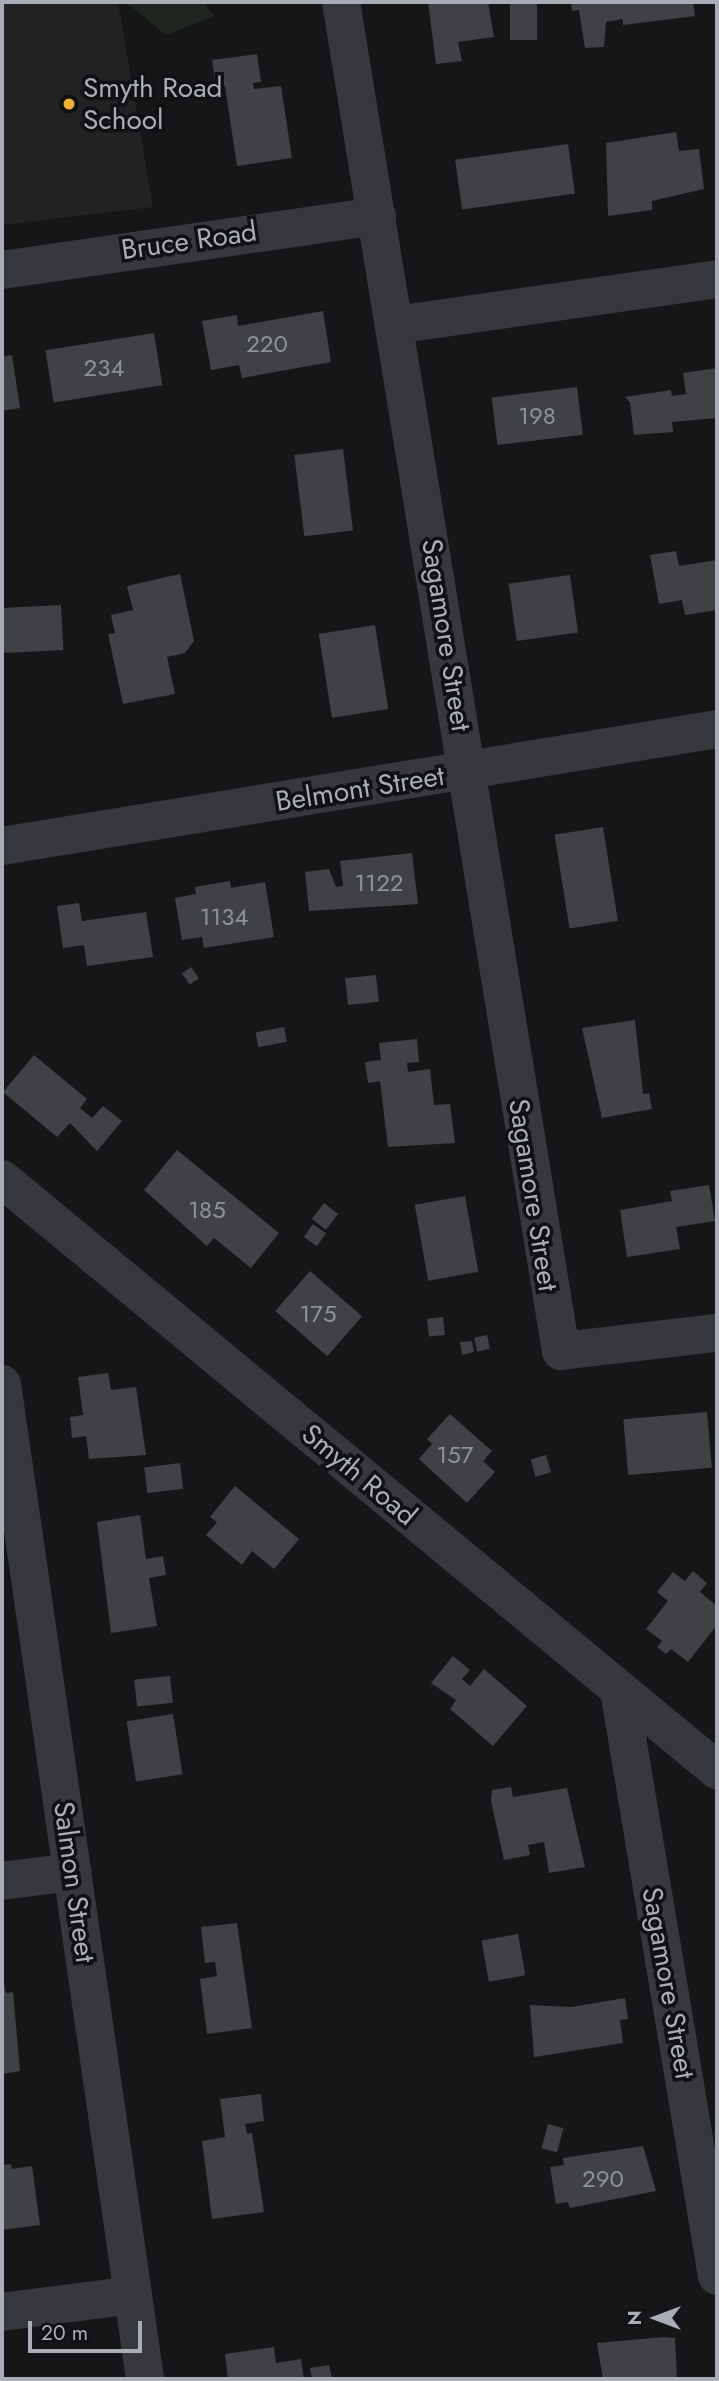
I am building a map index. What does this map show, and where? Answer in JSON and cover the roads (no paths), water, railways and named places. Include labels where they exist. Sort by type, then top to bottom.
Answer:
[{"type":"street","name":"Sagamore Street","points":[[341,2],[561,1351],[717,1333]]},
{"type":"street","name":"Bruce Road","points":[[2,270],[377,216]]},
{"type":"street","points":[[395,325],[717,279]]},
{"type":"street","name":"Belmont Street","points":[[2,846],[717,729]]},
{"type":"street","name":"Smyth Road","points":[[2,1179],[717,1770]]},
{"type":"street","name":"Salmon Street","points":[[2,1384],[5,1438],[72,1872],[145,2379]]},
{"type":"street","name":"Sagamore Street","points":[[619,1690],[717,2276]]},
{"type":"street","points":[[2,1881],[72,1872]]},
{"type":"street","points":[[2,2312],[133,2295]]},
{"type":"place","name":"Smyth Road School","points":[[69,104]]}]
